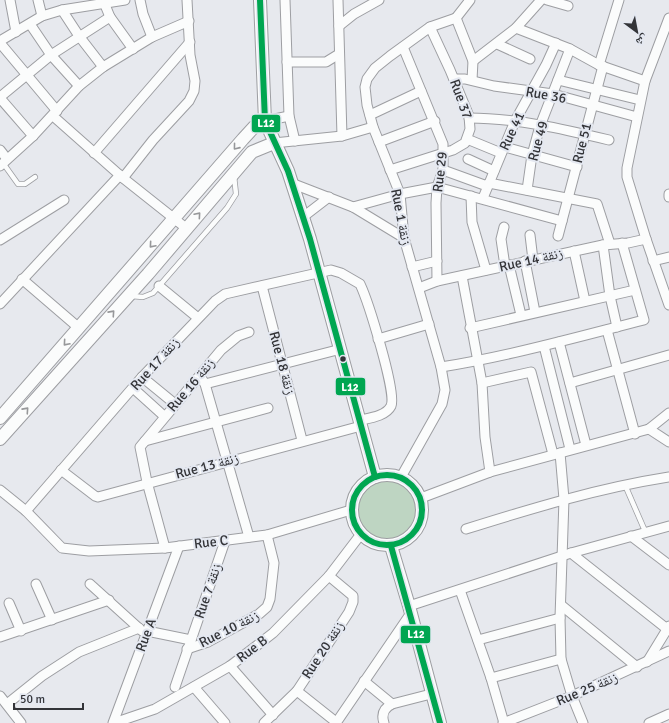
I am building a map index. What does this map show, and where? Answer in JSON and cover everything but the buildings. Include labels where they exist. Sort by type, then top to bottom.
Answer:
[{"type":"street","points":[[10,0],[16,32]]},
{"type":"street","points":[[38,0],[42,16]]},
{"type":"street","points":[[125,0],[72,4],[62,10],[42,16],[0,42],[55,114],[94,153],[186,228]]},
{"type":"street","points":[[140,0],[143,14],[152,37]]},
{"type":"street","points":[[0,304],[22,279],[122,176],[192,96],[195,81],[187,0]]},
{"type":"street","points":[[260,0],[266,121],[274,143],[292,182],[320,272],[375,477]]},
{"type":"street","points":[[285,0],[289,116],[295,141]]},
{"type":"street","points":[[338,0],[340,26],[339,54],[342,136]]},
{"type":"street","points":[[340,26],[354,14],[379,0]]},
{"type":"street","points":[[470,0],[456,18],[472,61],[472,80]]},
{"type":"street","points":[[472,61],[497,44],[516,28],[542,0]]},
{"type":"street","points":[[547,0],[568,6]]},
{"type":"street","name":"Rue 51","points":[[558,236],[619,0]]},
{"type":"street","points":[[103,1],[110,17],[133,49]]},
{"type":"street","points":[[62,10],[79,36],[104,67]]},
{"type":"street","points":[[33,136],[0,97],[27,77],[51,56],[79,36],[110,17]]},
{"type":"street","name":"Rue 1 زنقة","points":[[401,477],[442,404],[445,390],[441,368],[404,238],[400,194],[373,127],[365,94],[367,79],[375,68],[430,27],[456,18]]},
{"type":"street","points":[[669,18],[640,100],[630,146],[627,177],[653,261],[669,305]]},
{"type":"street","points":[[0,150],[3,163],[55,114],[79,86],[104,67],[152,37],[189,21]]},
{"type":"street","points":[[30,24],[51,56],[79,86]]},
{"type":"street","name":"Rue 37","points":[[390,170],[444,153],[462,145],[467,139],[470,129],[469,118],[454,79],[430,27]]},
{"type":"street","points":[[516,28],[570,49],[601,65],[646,81]]},
{"type":"street","points":[[94,153],[190,42]]},
{"type":"street","name":"Rue 41","points":[[483,198],[515,121],[546,65],[556,43]]},
{"type":"street","points":[[497,44],[530,59]]},
{"type":"street","name":"Rue 29","points":[[403,47],[421,92],[435,121],[443,144],[443,170],[437,187],[437,281]]},
{"type":"street","name":"Rue 49","points":[[527,190],[532,155],[540,126],[570,49]]},
{"type":"street","points":[[287,62],[326,62],[339,54]]},
{"type":"street","name":"Rue 36","points":[[454,79],[472,80],[494,86],[553,94],[637,117]]},
{"type":"street","points":[[558,80],[597,88],[640,100]]},
{"type":"street","points":[[370,115],[421,92]]},
{"type":"street","points":[[0,418],[254,127],[266,121],[289,116]]},
{"type":"street","points":[[469,118],[492,118],[515,121],[609,140]]},
{"type":"street","points":[[379,142],[435,121]]},
{"type":"street","points":[[0,439],[128,296],[252,152],[274,143],[342,136],[373,127]]},
{"type":"street","points":[[467,139],[503,150],[532,155],[577,167]]},
{"type":"street","points":[[468,159],[494,171]]},
{"type":"street","points":[[443,170],[488,185],[527,190],[599,205],[606,244],[610,296],[617,327]]},
{"type":"street","points":[[292,182],[353,207],[404,238]]},
{"type":"street","points":[[353,207],[400,194],[437,187],[562,220]]},
{"type":"street","points":[[471,196],[472,222],[486,270]]},
{"type":"street","points":[[303,217],[329,197]]},
{"type":"street","points":[[0,240],[64,200]]},
{"type":"street","points":[[504,226],[501,239],[521,315]]},
{"type":"street","points":[[530,235],[529,260],[536,312]]},
{"type":"street","name":"Rue 14 زنقة","points":[[419,288],[437,281],[574,250],[646,239]]},
{"type":"street","points":[[441,368],[544,346],[644,320],[622,243]]},
{"type":"street","points":[[574,250],[585,302]]},
{"type":"street","points":[[653,261],[669,257]]},
{"type":"street","points":[[412,267],[437,261]]},
{"type":"street","name":"Rue 17 زنقة","points":[[26,512],[142,377],[198,318],[225,294],[331,270],[341,273],[360,284],[378,339]]},
{"type":"street","points":[[462,276],[470,328],[482,383],[485,437],[490,472]]},
{"type":"street","points":[[22,279],[79,328]]},
{"type":"street","points":[[159,286],[198,318]]},
{"type":"street","name":"Rue 18 زنقة","points":[[262,286],[302,440]]},
{"type":"street","points":[[470,328],[521,315],[635,290]]},
{"type":"street","points":[[378,339],[429,324]]},
{"type":"street","points":[[607,330],[635,434]]},
{"type":"street","name":"Rue 16 زنقة","points":[[143,444],[174,404],[231,341],[250,332]]},
{"type":"street","name":"Rue 13 زنقة","points":[[61,470],[98,497],[361,423],[380,415],[391,407],[392,400],[390,383],[378,339]]},
{"type":"street","points":[[559,342],[586,445]]},
{"type":"street","points":[[544,346],[570,449]]},
{"type":"street","points":[[205,384],[340,349]]},
{"type":"street","points":[[570,383],[669,355]]},
{"type":"street","points":[[482,383],[531,372],[556,453],[564,499],[566,554],[560,618],[561,659],[572,696],[583,723]]},
{"type":"street","points":[[199,375],[205,384],[249,537]]},
{"type":"street","points":[[142,377],[174,404]]},
{"type":"street","points":[[133,388],[164,416]]},
{"type":"street","points":[[165,548],[147,482],[143,444],[268,408]]},
{"type":"street","points":[[421,498],[490,472],[570,449],[635,434],[649,429],[669,412]]},
{"type":"street","points":[[649,429],[669,442]]},
{"type":"street","points":[[384,475],[401,477],[413,486],[421,498],[422,516],[414,533],[404,541],[391,546],[374,544],[361,534],[354,523],[352,510],[353,502],[361,486],[375,477],[384,475]]},
{"type":"street","points":[[466,529],[564,499],[625,484],[669,477]]},
{"type":"street","points":[[0,490],[26,512]]},
{"type":"street","name":"Rue C","points":[[26,512],[56,544],[67,550],[89,552],[165,548],[267,535],[352,510]]},
{"type":"street","points":[[297,691],[336,723],[410,609],[460,590],[566,554],[669,526]]},
{"type":"street","name":"Rue B","points":[[113,723],[155,709],[230,666],[273,633],[329,576],[361,534]]},
{"type":"street","name":"Rue 10 زنقة","points":[[189,645],[208,642],[259,614],[267,607],[270,599],[274,563],[267,535]]},
{"type":"street","points":[[630,536],[669,565]]},
{"type":"street","name":"Rue 7 زنقة","points":[[175,687],[225,541]]},
{"type":"street","name":"Rue A","points":[[113,723],[144,631],[179,546]]},
{"type":"street","points":[[391,546],[410,609],[431,694],[440,723]]},
{"type":"street","points":[[566,554],[668,627],[647,662]]},
{"type":"street","name":"Rue 20 زنقة","points":[[264,723],[297,691],[349,612],[353,602],[353,596],[329,576]]},
{"type":"street","points":[[36,584],[52,620]]},
{"type":"street","points":[[90,584],[144,631],[189,645]]},
{"type":"street","points":[[460,590],[492,678],[504,723]]},
{"type":"street","points":[[0,637],[109,600]]},
{"type":"street","points":[[9,603],[21,631]]},
{"type":"street","points":[[561,605],[637,667]]},
{"type":"street","points":[[478,640],[560,618]]},
{"type":"street","points":[[6,704],[42,676],[79,652],[144,631]]},
{"type":"street","name":"Rue 25 زنقة","points":[[504,723],[572,696],[669,651]]},
{"type":"street","points":[[492,678],[561,659]]},
{"type":"street","points":[[230,666],[273,714]]},
{"type":"street","points":[[364,681],[392,704]]},
{"type":"street","points":[[194,687],[225,723]]},
{"type":"street","points":[[384,723],[383,711],[392,704],[431,694]]},
{"type":"street","points":[[0,696],[21,723]]},
{"type":"street","points":[[649,723],[669,714]]},
{"type":"lane","points":[[3,163],[18,184],[25,184],[35,177]]},
{"type":"lane","points":[[128,296],[143,297],[150,295],[233,201],[237,190],[233,174]]},
{"type":"lane","points":[[625,484],[645,532]]},
{"type":"green space","points":[[387,478],[404,483],[409,487],[413,492],[418,509],[413,526],[409,531],[404,535],[387,540],[370,535],[365,531],[361,526],[356,509],[361,492],[365,487],[370,483]]},
{"type":"transit line","name":"L12","points":[[260,0],[265,121],[288,171],[310,239],[375,477]]},
{"type":"transit line","name":"L12","points":[[380,475],[394,475],[407,481],[416,490],[420,496],[422,510],[420,524],[412,535],[401,543],[394,545],[380,545],[373,543],[362,535],[354,524],[352,517],[352,503],[354,496],[362,485],[373,477],[380,475]]},
{"type":"transit line","name":"L12","points":[[391,546],[440,723]]}]
